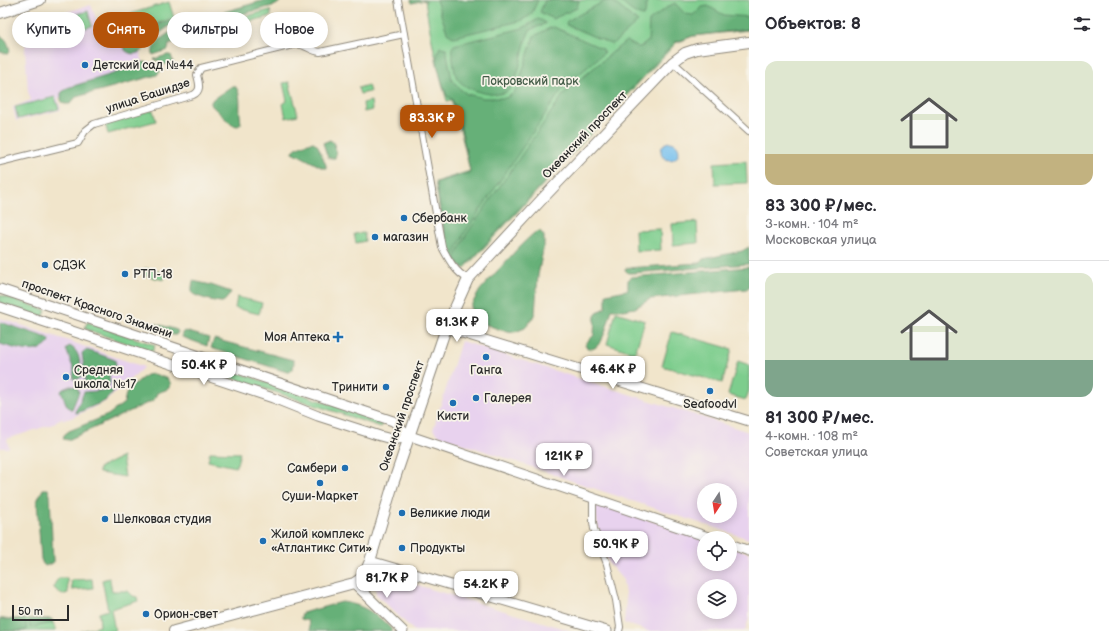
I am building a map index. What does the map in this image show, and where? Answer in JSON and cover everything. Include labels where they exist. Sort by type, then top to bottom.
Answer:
[{"type":"main road","points":[[0,14],[40,0]]},
{"type":"main road","name":"Океанский проспект","points":[[354,583],[361,579],[370,560],[446,328],[468,279],[673,62],[685,53],[696,49],[749,42]]},
{"type":"main road","name":"проспект Красного Знамени","points":[[0,289],[393,421],[410,436],[697,533]]},
{"type":"main road","name":"проспект Красного Знамени","points":[[0,307],[266,395],[318,416],[380,436],[395,440],[410,436]]},
{"type":"main road","points":[[446,328],[749,421]]},
{"type":"main road","points":[[737,547],[749,551]]},
{"type":"main road","points":[[370,560],[607,631]]},
{"type":"main road","points":[[174,631],[354,583],[403,631]]},
{"type":"street","points":[[398,0],[442,247],[451,264],[460,274],[468,279]]},
{"type":"street","name":"улица Башидзе","points":[[0,162],[78,143],[85,131],[94,124],[196,94],[200,86],[197,75],[201,68],[297,44],[304,46],[309,50],[320,52],[404,34]]},
{"type":"street","points":[[673,62],[749,131]]},
{"type":"street","points":[[594,498],[594,529],[607,564],[616,600],[620,627],[619,631]]},
{"type":"shaded area","name":"Детский сад №44","points":[[91,5],[94,12],[93,48],[139,48],[146,73],[58,98],[61,110],[16,121],[13,107],[31,100],[28,91],[25,48],[85,48],[85,12],[67,12]]},
{"type":"shaded area","name":"Средняя школа №17","points":[[0,318],[144,367],[105,402],[71,418],[63,420],[62,418],[56,421],[56,423],[7,439],[9,448],[0,448]]},
{"type":"shaded area","points":[[461,341],[749,432],[749,539],[737,535],[737,531],[724,531],[700,523],[737,523],[737,483],[697,483],[697,522],[440,436],[433,430]]},
{"type":"shaded area","points":[[594,502],[697,536],[697,571],[737,571],[737,549],[749,553],[749,618],[745,631],[648,631],[624,623],[626,601],[623,580],[610,565],[601,544]]},
{"type":"shaded area","points":[[393,578],[572,631],[414,631],[376,594],[376,587],[381,582]]},
{"type":"green space","points":[[265,0],[280,0],[280,2],[276,5],[250,12],[224,12]]},
{"type":"green space","points":[[411,0],[425,0],[412,3]]},
{"type":"green space","name":"Покровский парк","points":[[425,0],[749,0],[749,30],[693,36],[676,43],[464,269],[457,263],[446,247],[435,182],[470,171],[451,100],[447,101],[440,76]]},
{"type":"green space","points":[[436,0],[538,0],[531,15],[520,21],[454,37],[447,32]]},
{"type":"green space","points":[[545,0],[579,0],[577,8],[553,19],[540,12]]},
{"type":"green space","points":[[619,0],[647,0],[645,14],[643,16],[636,14]]},
{"type":"green space","points":[[605,1],[612,1],[638,22],[614,43],[611,44],[567,25],[567,21]]},
{"type":"green space","points":[[169,2],[172,12],[167,12],[167,20],[159,23],[159,12],[136,12]]},
{"type":"green space","points":[[675,3],[685,14],[693,15],[702,7],[708,6],[724,15],[749,17],[749,29],[693,36],[675,42],[465,266],[462,267],[455,258],[466,235],[565,92],[626,41],[641,47],[648,41],[649,21]]},
{"type":"green space","points":[[88,11],[92,26],[85,28],[85,12]]},
{"type":"green space","points":[[260,13],[260,19],[252,21],[252,15]]},
{"type":"green space","points":[[538,19],[545,22],[545,24],[532,29],[529,32],[516,78],[509,90],[504,93],[490,94],[473,90],[457,78],[452,52],[454,45],[523,28]]},
{"type":"green space","points":[[167,22],[167,28],[159,35],[159,24]]},
{"type":"green space","points":[[554,27],[603,49],[604,53],[563,88],[464,234],[453,257],[447,246],[436,184],[437,182],[469,173],[470,171],[462,132],[452,99],[448,97],[445,92],[437,63],[440,47],[446,48],[452,80],[460,89],[467,94],[483,98],[506,98],[514,93],[519,82],[534,36]]},
{"type":"green space","points":[[167,34],[168,50],[153,55],[153,49],[159,48],[159,41]]},
{"type":"green space","points":[[0,36],[7,42],[10,52],[8,54],[0,52]]},
{"type":"green space","points":[[124,48],[146,48],[135,54],[125,50]]},
{"type":"green space","points":[[171,55],[173,62],[171,65],[164,64],[154,59]]},
{"type":"green space","points":[[145,62],[161,69],[161,71],[157,75],[76,97],[70,104],[64,104],[61,100],[61,93],[67,88],[122,71],[136,64]]},
{"type":"green space","points":[[289,82],[298,115],[286,118],[283,104],[287,101],[283,83]]},
{"type":"green space","points":[[368,85],[370,92],[360,94],[358,88]]},
{"type":"green space","points":[[232,86],[235,86],[239,93],[241,124],[238,126],[232,125],[211,105],[213,99]]},
{"type":"green space","points":[[55,97],[59,109],[18,119],[15,107]]},
{"type":"green space","points":[[371,101],[372,110],[364,112],[363,103]]},
{"type":"green space","points":[[153,110],[156,121],[108,134],[105,123]]},
{"type":"green space","points":[[330,140],[334,143],[336,154],[335,158],[328,158],[323,143]]},
{"type":"green space","points":[[314,142],[318,146],[326,168],[323,168],[293,152],[300,146]]},
{"type":"green space","points":[[746,161],[747,183],[715,184],[714,163]]},
{"type":"green space","points":[[697,222],[698,243],[673,245],[672,224]]},
{"type":"green space","points":[[660,229],[661,250],[636,251],[635,230]]},
{"type":"green space","points":[[540,231],[544,236],[544,245],[538,275],[535,313],[531,321],[525,328],[515,332],[501,330],[474,319],[471,306],[480,290],[520,246],[534,233]]},
{"type":"green space","points":[[364,233],[365,241],[356,243],[354,234]]},
{"type":"green space","points":[[749,247],[749,264],[632,273],[628,273],[625,270],[626,268],[700,263],[703,259],[742,251]]},
{"type":"green space","points":[[749,267],[749,288],[746,289],[650,299],[635,308],[623,310],[612,309],[600,343],[591,349],[585,346],[594,335],[595,316],[599,311],[606,307],[606,294],[627,290],[628,280],[632,277]]},
{"type":"green space","points":[[145,268],[165,273],[164,280],[143,275]]},
{"type":"green space","points":[[193,281],[231,292],[222,302],[206,299],[192,293]]},
{"type":"green space","points":[[0,295],[46,310],[43,317],[0,303]]},
{"type":"green space","points":[[237,297],[262,303],[259,314],[235,308]]},
{"type":"green space","points":[[616,312],[645,321],[635,353],[607,344]]},
{"type":"green space","points":[[131,318],[152,323],[151,327],[131,321]]},
{"type":"green space","points":[[0,322],[48,338],[50,340],[49,343],[38,350],[32,351],[0,344]]},
{"type":"green space","points":[[87,322],[155,345],[152,352],[85,329]]},
{"type":"green space","points":[[154,323],[177,330],[178,332],[176,335],[173,335],[153,328]]},
{"type":"green space","points":[[185,331],[209,338],[207,346],[182,337],[182,333]]},
{"type":"green space","points":[[672,332],[732,349],[722,383],[662,366]]},
{"type":"green space","points":[[214,339],[293,360],[293,369],[290,372],[287,372],[211,348]]},
{"type":"green space","points":[[69,346],[78,354],[82,376],[79,379],[73,379],[74,370],[66,349]]},
{"type":"green space","points":[[86,350],[115,360],[116,365],[109,376],[109,386],[85,387],[82,353]]},
{"type":"green space","points":[[178,352],[383,422],[381,427],[175,359]]},
{"type":"green space","points":[[738,361],[749,365],[749,390],[746,400],[728,395]]},
{"type":"green space","points":[[154,374],[168,379],[171,384],[168,389],[157,393],[154,400],[68,440],[63,439],[64,435],[69,431],[108,415],[124,403],[126,393],[130,388],[146,375]]},
{"type":"green space","points":[[70,386],[77,387],[79,392],[72,409],[67,406],[61,391]]},
{"type":"green space","points":[[110,390],[113,392],[105,401],[77,413],[75,412],[84,392]]},
{"type":"green space","points":[[210,452],[240,453],[236,467],[208,461]]},
{"type":"green space","points":[[122,457],[125,477],[99,473],[99,468]]},
{"type":"green space","points":[[43,489],[48,489],[50,495],[53,560],[53,563],[45,566],[41,559],[37,501]]},
{"type":"green space","points":[[59,578],[67,578],[68,593],[62,595],[54,588],[55,583]]},
{"type":"green space","points":[[109,578],[112,591],[128,591],[133,596],[137,597],[138,601],[111,609],[115,631],[81,631],[100,626],[99,613],[108,610],[102,580]]},
{"type":"green space","points":[[92,579],[93,588],[72,590],[71,580]]},
{"type":"green space","points":[[342,602],[364,608],[377,616],[393,631],[310,631],[308,621],[301,619],[302,613]]},
{"type":"green space","points":[[0,619],[52,619],[56,631],[0,631]]},
{"type":"green space","points":[[0,619],[24,620],[26,622],[27,629],[24,631],[0,631]]},
{"type":"green space","points":[[31,619],[51,620],[52,623],[30,628],[29,622]]},
{"type":"water","points":[[666,142],[674,142],[679,147],[677,158],[674,160],[666,160],[661,155],[661,147]]},
{"type":"place","name":"Детский сад №44","points":[[85,65]]},
{"type":"place","name":"Сбербанк","points":[[404,218]]},
{"type":"place","name":"магазин","points":[[375,237]]},
{"type":"place","name":"СДЭК","points":[[45,265]]},
{"type":"place","name":"РТП-18","points":[[125,274]]},
{"type":"place","name":"Моя Аптека","points":[[338,337]]},
{"type":"place","name":"Ганга","points":[[486,357]]},
{"type":"place","name":"Средняя школа №17","points":[[66,377]]},
{"type":"place","name":"Тринити","points":[[386,387]]},
{"type":"place","name":"Seafoodvl","points":[[710,391]]},
{"type":"place","name":"Галерея","points":[[476,398]]},
{"type":"place","name":"Кисти","points":[[453,403]]},
{"type":"place","name":"Самбери","points":[[345,468]]},
{"type":"place","name":"Суши-Маркет","points":[[320,483]]},
{"type":"place","name":"Великие люди","points":[[402,513]]},
{"type":"place","name":"Шелковая студия","points":[[105,519]]},
{"type":"place","name":"Жилой комплекс «Атлантикс Сити»","points":[[263,541]]},
{"type":"place","name":"Продукты","points":[[402,548]]},
{"type":"place","name":"Орион-свет","points":[[146,614]]}]
